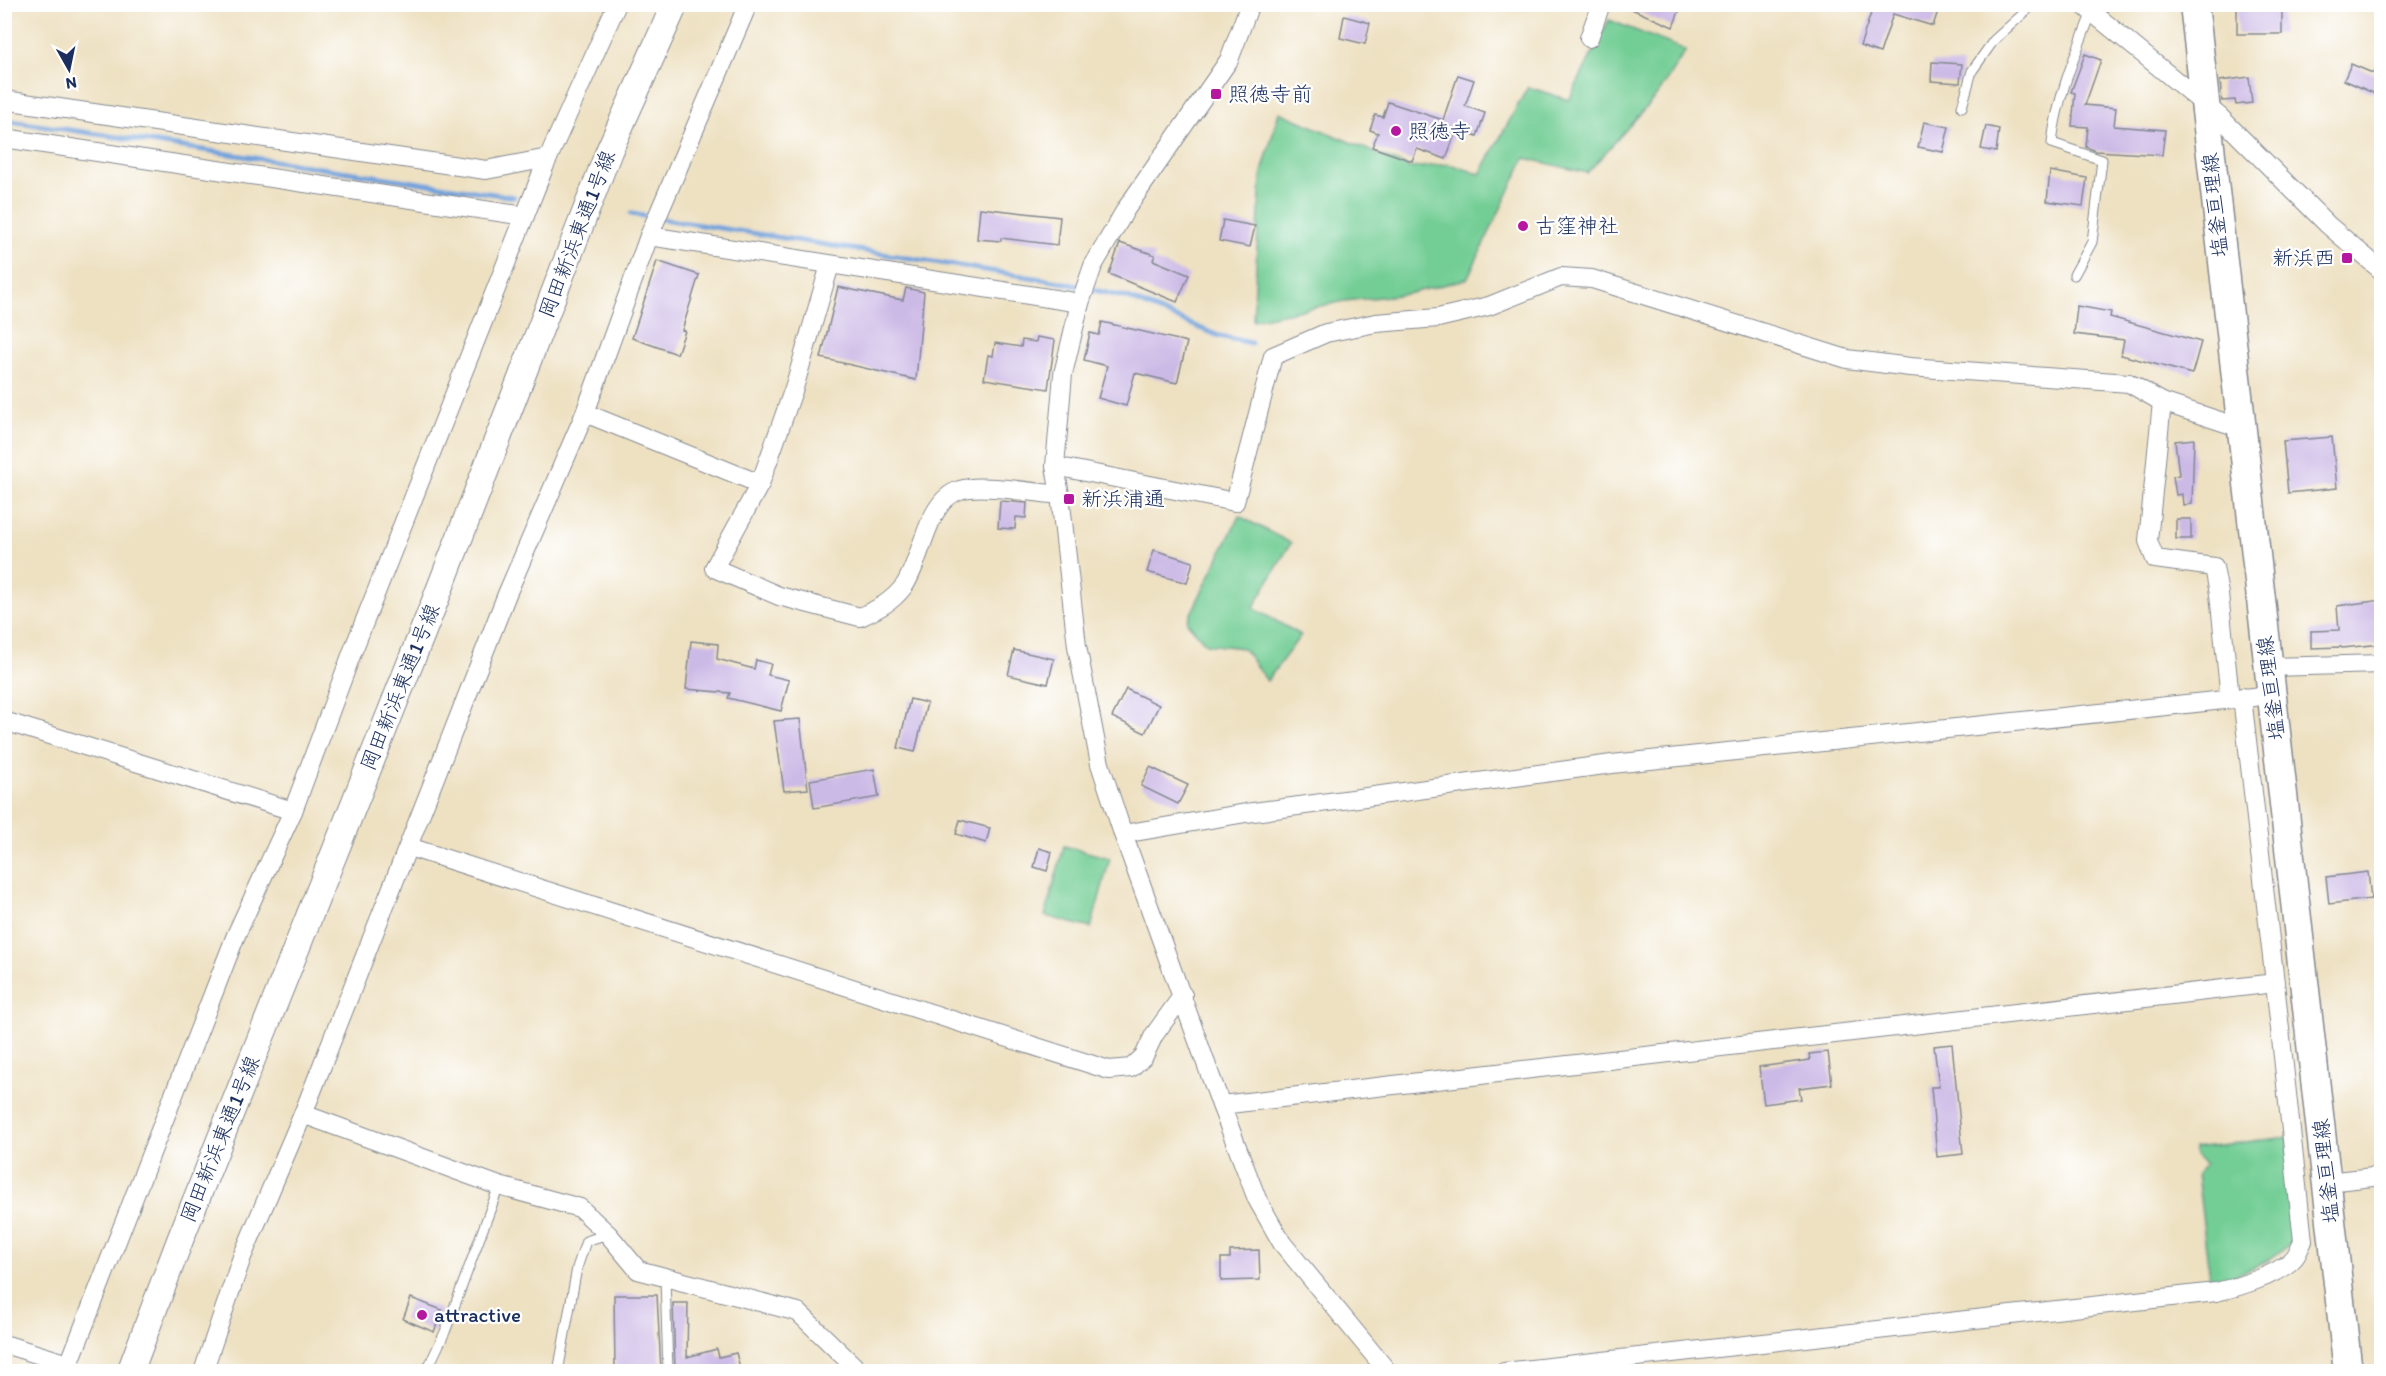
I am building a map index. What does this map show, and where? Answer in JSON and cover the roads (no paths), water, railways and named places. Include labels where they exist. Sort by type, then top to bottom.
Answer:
[{"type":"main road","name":"塩釜亘理線","points":[[2194,4],[2348,1371]]},
{"type":"street","points":[[4,1344],[67,1368],[236,936],[292,811],[548,158],[617,4]]},
{"type":"street","name":"岡田新浜東通1号線","points":[[130,1371],[435,601],[609,151],[675,4]]},
{"type":"street","points":[[203,1371],[242,1257],[303,1114],[507,594],[585,413],[652,231],[748,4]]},
{"type":"street","points":[[1250,4],[1230,60],[1126,209],[1090,274],[1081,300],[1063,374],[1055,466],[1077,646],[1100,764],[1221,1105],[1257,1199],[1282,1243],[1388,1371]]},
{"type":"street","points":[[1588,38],[1601,4]]},
{"type":"street","points":[[2087,8],[2204,104],[2328,225],[2382,272]]},
{"type":"street","points":[[4,100],[486,170],[548,158]]},
{"type":"street","points":[[4,138],[525,216]]},
{"type":"street","points":[[652,231],[830,265],[1081,300]]},
{"type":"street","points":[[830,265],[795,388],[760,484],[714,568],[779,596],[860,617],[891,602],[906,584],[927,530],[943,499],[960,489],[1060,495]]},
{"type":"street","points":[[1055,466],[1235,502],[1273,356],[1326,333],[1376,323],[1438,318],[1488,306],[1561,277],[1592,279],[1846,358],[1910,367],[2129,383],[2162,402],[2241,428]]},
{"type":"street","points":[[1504,1371],[2216,1292],[2241,1286],[2268,1274],[2294,1258],[2303,1241],[2275,983],[2236,698],[2214,567],[2155,559],[2148,541],[2162,402]]},
{"type":"street","points":[[585,413],[760,484]]},
{"type":"street","points":[[2268,667],[2382,664]]},
{"type":"street","points":[[1123,834],[1246,813],[1612,764],[2272,695]]},
{"type":"street","points":[[4,721],[292,811]]},
{"type":"street","points":[[409,848],[1109,1070],[1131,1068],[1144,1056],[1154,1035],[1183,995]]},
{"type":"street","points":[[1221,1105],[2275,983]]},
{"type":"street","points":[[303,1114],[500,1186],[580,1208],[608,1234],[638,1270],[798,1312],[860,1371]]},
{"type":"street","points":[[2327,1182],[2382,1176]]},
{"type":"lane","points":[[1962,107],[1972,70],[1994,40],[2034,4]]},
{"type":"lane","points":[[2074,275],[2092,242],[2102,160],[2052,143],[2055,117],[2087,8]]},
{"type":"lane","points":[[426,1371],[445,1332],[500,1186]]},
{"type":"lane","points":[[558,1371],[577,1268],[586,1240],[608,1234]]},
{"type":"lane","points":[[665,1277],[668,1371]]},
{"type":"waterway","points":[[4,120],[514,197]]},
{"type":"waterway","points":[[631,214],[1060,282],[1128,298],[1219,336],[1251,343]]},
{"type":"place","name":"照徳寺前","points":[[1216,94]]},
{"type":"place","name":"照徳寺","points":[[1396,131]]},
{"type":"place","name":"古窪神社","points":[[1523,226]]},
{"type":"place","name":"新浜西","points":[[2347,258]]},
{"type":"place","name":"新浜浦通","points":[[1069,499]]},
{"type":"place","name":"attractive","points":[[422,1315]]}]
